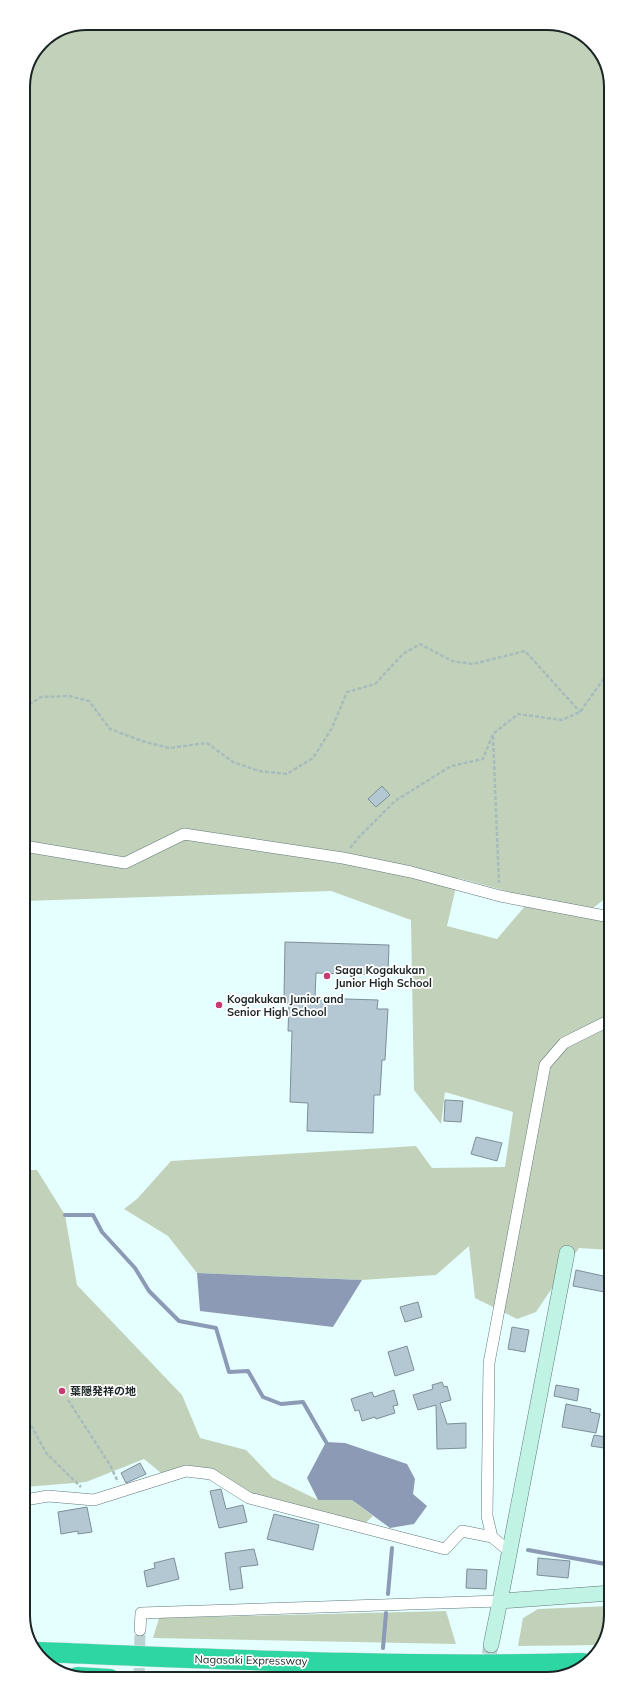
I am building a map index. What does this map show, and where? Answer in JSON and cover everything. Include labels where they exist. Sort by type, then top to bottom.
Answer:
[{"type":"highway","name":"Nagasaki Expressway","points":[[44,1652],[195,1658],[500,1666],[575,1664]]},
{"type":"street","points":[[30,847],[125,863],[184,834],[343,858],[411,872],[500,896],[604,916]]},
{"type":"street","points":[[492,1537],[488,1516],[489,1363],[545,1065],[564,1043],[604,1023]]},
{"type":"street","points":[[490,1645],[510,1552],[567,1253]]},
{"type":"street","points":[[30,1499],[48,1496],[94,1500],[186,1471],[211,1474],[249,1498],[445,1549],[462,1532],[492,1537],[510,1552]]},
{"type":"street","points":[[140,1630],[141,1612],[500,1601],[604,1594]]},
{"type":"path","points":[[30,704],[41,697],[69,696],[89,701],[110,729],[142,741],[169,748],[207,743],[233,762],[259,771],[288,774],[313,758],[332,728],[347,692],[375,684],[403,654],[420,644],[452,661],[473,664],[525,651],[580,712]]},
{"type":"path","points":[[343,858],[359,837],[395,801],[451,766],[483,759],[493,734],[518,714],[562,720],[580,712],[603,679]]},
{"type":"path","points":[[493,734],[500,896]]},
{"type":"path","points":[[68,1400],[110,1465],[123,1491]]},
{"type":"path","points":[[30,1424],[47,1454],[94,1500]]},
{"type":"green space","points":[[87,30],[550,30],[565,33],[582,42],[600,65],[604,80],[604,900],[593,908],[604,911],[604,1250],[579,1248],[536,1312],[517,1319],[475,1298],[469,1246],[436,1275],[362,1280],[197,1273],[168,1236],[124,1209],[137,1199],[171,1161],[416,1146],[432,1168],[505,1167],[513,1112],[445,1092],[441,1124],[414,1090],[411,920],[331,891],[30,901],[30,84],[36,62],[42,52],[50,44],[65,34]],"holes":[[[458,878],[532,898],[497,939],[447,926]]]},
{"type":"green space","points":[[30,1170],[37,1170],[65,1215],[77,1285],[182,1395],[200,1438],[246,1450],[273,1478],[318,1500],[352,1500],[373,1516],[361,1527],[249,1498],[211,1474],[166,1477],[144,1459],[86,1482],[30,1487]]},
{"type":"green space","points":[[604,1606],[603,1626],[601,1633],[595,1645],[518,1646],[523,1618],[538,1609]]},
{"type":"green space","points":[[446,1611],[456,1644],[153,1638],[159,1618]]},
{"type":"water","points":[[197,1273],[362,1280],[333,1327],[200,1311]]},
{"type":"water","points":[[326,1442],[345,1443],[407,1464],[415,1479],[413,1494],[427,1506],[414,1524],[390,1528],[352,1500],[318,1500],[307,1478]]},
{"type":"building","points":[[382,786],[390,795],[376,807],[368,799]]},
{"type":"building","points":[[285,942],[389,945],[388,975],[316,973],[315,998],[378,1000],[377,1009],[388,1009],[385,1060],[382,1060],[380,1095],[374,1095],[373,1133],[307,1131],[308,1103],[290,1102],[292,1031],[288,1031],[289,1004],[287,1003],[287,997],[284,997]]},
{"type":"building","points":[[445,1100],[463,1101],[461,1122],[444,1121]]},
{"type":"building","points":[[476,1137],[502,1143],[497,1161],[471,1154]]},
{"type":"building","points":[[576,1270],[604,1276],[604,1292],[573,1286]]},
{"type":"building","points":[[418,1302],[422,1317],[405,1322],[400,1307]]},
{"type":"building","points":[[512,1327],[529,1330],[525,1352],[508,1349]]},
{"type":"building","points":[[407,1346],[414,1370],[395,1376],[388,1352]]},
{"type":"building","points":[[442,1382],[444,1387],[447,1386],[451,1400],[440,1403],[447,1424],[466,1423],[466,1448],[437,1449],[436,1405],[418,1410],[413,1395],[433,1389],[432,1385]]},
{"type":"building","points":[[556,1385],[579,1389],[577,1401],[554,1396]]},
{"type":"building","points":[[394,1390],[398,1405],[393,1406],[395,1413],[376,1419],[375,1417],[362,1421],[359,1410],[355,1411],[351,1399],[372,1392],[374,1397]]},
{"type":"building","points":[[566,1404],[591,1409],[590,1412],[600,1414],[596,1433],[562,1427]]},
{"type":"building","points":[[594,1435],[604,1437],[604,1448],[591,1446]]},
{"type":"building","points":[[140,1463],[146,1474],[126,1483],[121,1473]]},
{"type":"building","points":[[221,1489],[226,1509],[243,1505],[247,1522],[219,1528],[210,1491]]},
{"type":"building","points":[[87,1507],[92,1532],[78,1534],[78,1531],[61,1534],[58,1512]]},
{"type":"building","points":[[274,1514],[319,1525],[313,1550],[267,1539]]},
{"type":"building","points":[[254,1549],[258,1565],[240,1567],[243,1588],[230,1590],[225,1553]]},
{"type":"building","points":[[174,1558],[179,1579],[147,1587],[144,1571],[155,1568],[154,1563]]},
{"type":"building","points":[[538,1558],[570,1561],[568,1578],[537,1575]]},
{"type":"building","points":[[467,1569],[487,1570],[486,1589],[466,1588]]},
{"type":"waterway","points":[[65,1215],[93,1215],[102,1232],[135,1268],[149,1291],[179,1321],[216,1328],[229,1372],[248,1371],[263,1397],[281,1404],[303,1402],[326,1442]]},
{"type":"waterway","points":[[388,1594],[392,1548]]},
{"type":"waterway","points":[[528,1550],[604,1564]]},
{"type":"waterway","points":[[383,1648],[386,1613]]},
{"type":"tunnel","points":[[139,1672],[140,1630]]},
{"type":"tunnel","points":[[486,1672],[491,1645]]},
{"type":"place","name":"Saga Kogakukan Junior High School","points":[[327,976]]},
{"type":"place","name":"Kogakukan Junior and Senior High School","points":[[219,1005]]},
{"type":"place","name":"葉隠発祥の地","points":[[62,1391]]}]
